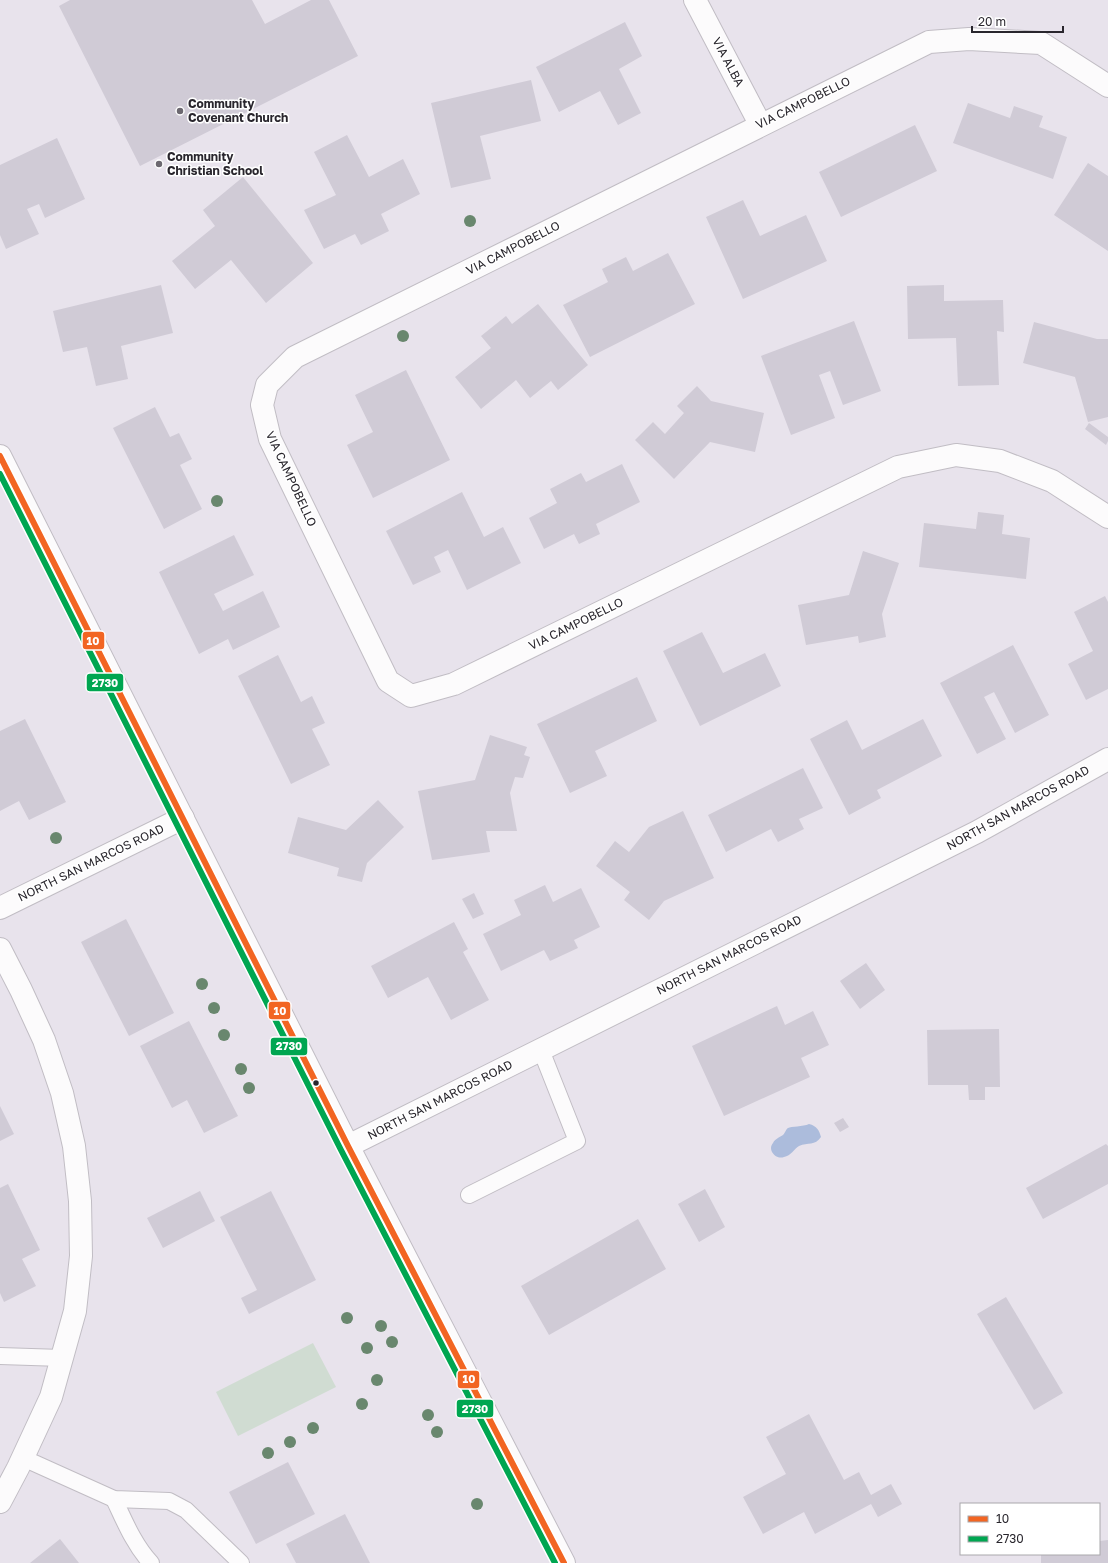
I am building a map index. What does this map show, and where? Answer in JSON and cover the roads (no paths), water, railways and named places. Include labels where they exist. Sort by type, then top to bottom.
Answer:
[{"type":"street","name":"VIA ALBA","points":[[695,0],[760,124]]},
{"type":"street","name":"VIA CAMPOBELLO","points":[[1108,86],[1041,43],[969,39],[929,42],[760,124],[295,357],[267,385],[262,405],[270,439],[388,681],[411,696],[454,684],[898,467],[956,455],[1000,461],[1052,481],[1108,517]]},
{"type":"street","points":[[0,456],[348,1146],[564,1563]]},
{"type":"street","name":"NORTH SAN MARCOS ROAD","points":[[348,1146],[977,832],[1108,758]]},
{"type":"street","name":"NORTH SAN MARCOS ROAD","points":[[0,908],[183,818]]},
{"type":"street","points":[[0,948],[44,1040],[62,1093],[74,1146],[80,1201],[81,1256],[75,1311],[51,1397],[23,1458],[0,1502]]},
{"type":"lane","points":[[469,1195],[577,1141],[541,1050]]},
{"type":"lane","points":[[0,1356],[62,1358]]},
{"type":"lane","points":[[23,1458],[114,1499],[169,1501],[186,1510],[241,1563]]},
{"type":"lane","points":[[114,1499],[128,1529],[144,1556],[151,1563]]},
{"type":"water","points":[[809,1124],[816,1127],[818,1130],[821,1137],[819,1140],[814,1143],[799,1146],[791,1154],[781,1158],[773,1154],[771,1146],[787,1129],[790,1127]]},
{"type":"place","name":"Community Covenant Church","points":[[180,111]]},
{"type":"place","name":"Community Christian School","points":[[159,164]]}]
